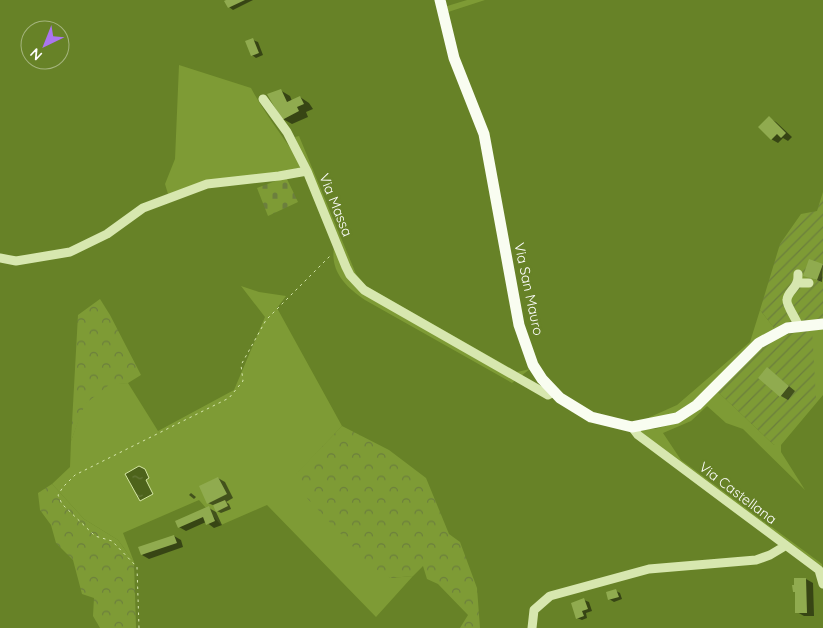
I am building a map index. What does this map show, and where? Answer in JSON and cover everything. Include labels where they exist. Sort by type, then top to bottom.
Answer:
[{"type":"main road","name":"Via San Mauro","points":[[440,0],[454,58],[484,134],[519,325],[533,365],[542,379],[560,398],[591,417],[632,426],[677,418],[697,405],[760,343],[787,328],[823,324]]},
{"type":"street","points":[[263,99],[287,132],[308,171]]},
{"type":"street","name":"Via Massa","points":[[0,258],[16,261],[70,252],[107,234],[143,208],[207,184],[308,171],[350,275],[364,290],[548,395],[554,392]]},
{"type":"street","points":[[799,327],[796,317],[786,300],[798,278],[810,283]]},
{"type":"street","name":"Via Castellana","points":[[632,426],[638,435],[819,570],[823,584]]},
{"type":"street","points":[[532,628],[534,610],[550,596],[649,569],[756,560],[770,555],[785,546]]},
{"type":"path","points":[[139,628],[137,567],[112,541],[95,536],[62,504],[58,495],[63,487],[76,475],[229,398],[243,381],[241,365],[266,320],[338,247]]},
{"type":"green space","points":[[467,0],[485,0],[445,13],[444,7]]},
{"type":"green space","points":[[179,65],[251,88],[303,167],[277,174],[168,194],[165,184],[175,159]]},
{"type":"green space","points":[[299,136],[356,274],[366,286],[517,372],[530,369],[512,383],[365,300],[346,284],[334,264],[334,247],[351,282],[364,293],[424,328],[426,325],[364,287],[351,273],[334,237],[295,137]]},
{"type":"green space","points":[[286,177],[298,202],[268,216],[257,188]]},
{"type":"green space","points":[[823,192],[823,320],[775,329],[760,310],[780,244],[801,214],[817,211]]},
{"type":"green space","points":[[241,286],[259,292],[286,296],[277,308],[342,426],[291,480],[390,578],[413,576],[376,617],[267,505],[221,525],[199,500],[123,533],[134,562],[118,540],[84,519],[52,484],[70,467],[71,441],[84,404],[109,384],[128,383],[158,431],[234,390],[265,317]]},
{"type":"green space","points":[[100,299],[141,375],[128,383],[109,385],[85,404],[71,441],[78,315]]},
{"type":"green space","points":[[760,310],[775,329],[692,405],[671,416],[639,422],[677,405],[750,342]]},
{"type":"green space","points":[[823,327],[823,395],[781,445],[781,452],[805,490],[743,429],[726,423],[707,406],[691,421],[663,433],[681,460],[822,564],[823,571],[641,436],[640,429],[655,429],[673,424],[717,391],[774,445],[812,329]]},
{"type":"green space","points":[[812,329],[816,398],[774,445],[717,391],[764,345],[781,336]]},
{"type":"green space","points":[[342,426],[389,450],[426,478],[449,534],[460,542],[477,588],[480,628],[460,628],[468,615],[438,584],[427,579],[423,566],[413,576],[390,578],[371,566],[290,480]]},
{"type":"green space","points":[[52,484],[84,519],[118,540],[134,562],[136,628],[100,628],[93,616],[94,598],[82,594],[73,560],[56,543],[51,525],[40,510],[38,493]]},
{"type":"water","points":[[139,466],[145,469],[149,478],[146,480],[153,494],[140,501],[125,474]]},
{"type":"building","points":[[226,0],[245,0],[228,8],[224,1]]},
{"type":"building","points":[[253,38],[259,53],[251,56],[245,41]]},
{"type":"building","points":[[281,89],[287,102],[300,96],[304,104],[297,107],[299,111],[282,120],[267,94]]},
{"type":"building","points":[[769,116],[786,133],[781,138],[777,134],[771,140],[758,127]]},
{"type":"building","points":[[809,259],[823,264],[817,280],[803,276]]},
{"type":"building","points":[[767,367],[789,386],[780,397],[758,378]]},
{"type":"building","points":[[218,477],[227,494],[207,504],[199,486]]},
{"type":"building","points":[[225,500],[228,506],[216,512],[213,505]]},
{"type":"building","points":[[209,506],[215,521],[206,525],[203,517],[178,528],[175,521]]},
{"type":"building","points":[[174,535],[177,543],[141,555],[138,547]]},
{"type":"building","points":[[794,578],[806,578],[807,613],[795,613],[795,592],[793,592],[792,585],[794,585]]},
{"type":"building","points":[[616,589],[619,597],[608,600],[606,592]]},
{"type":"building","points":[[584,598],[588,609],[582,611],[584,616],[576,619],[571,603]]}]
